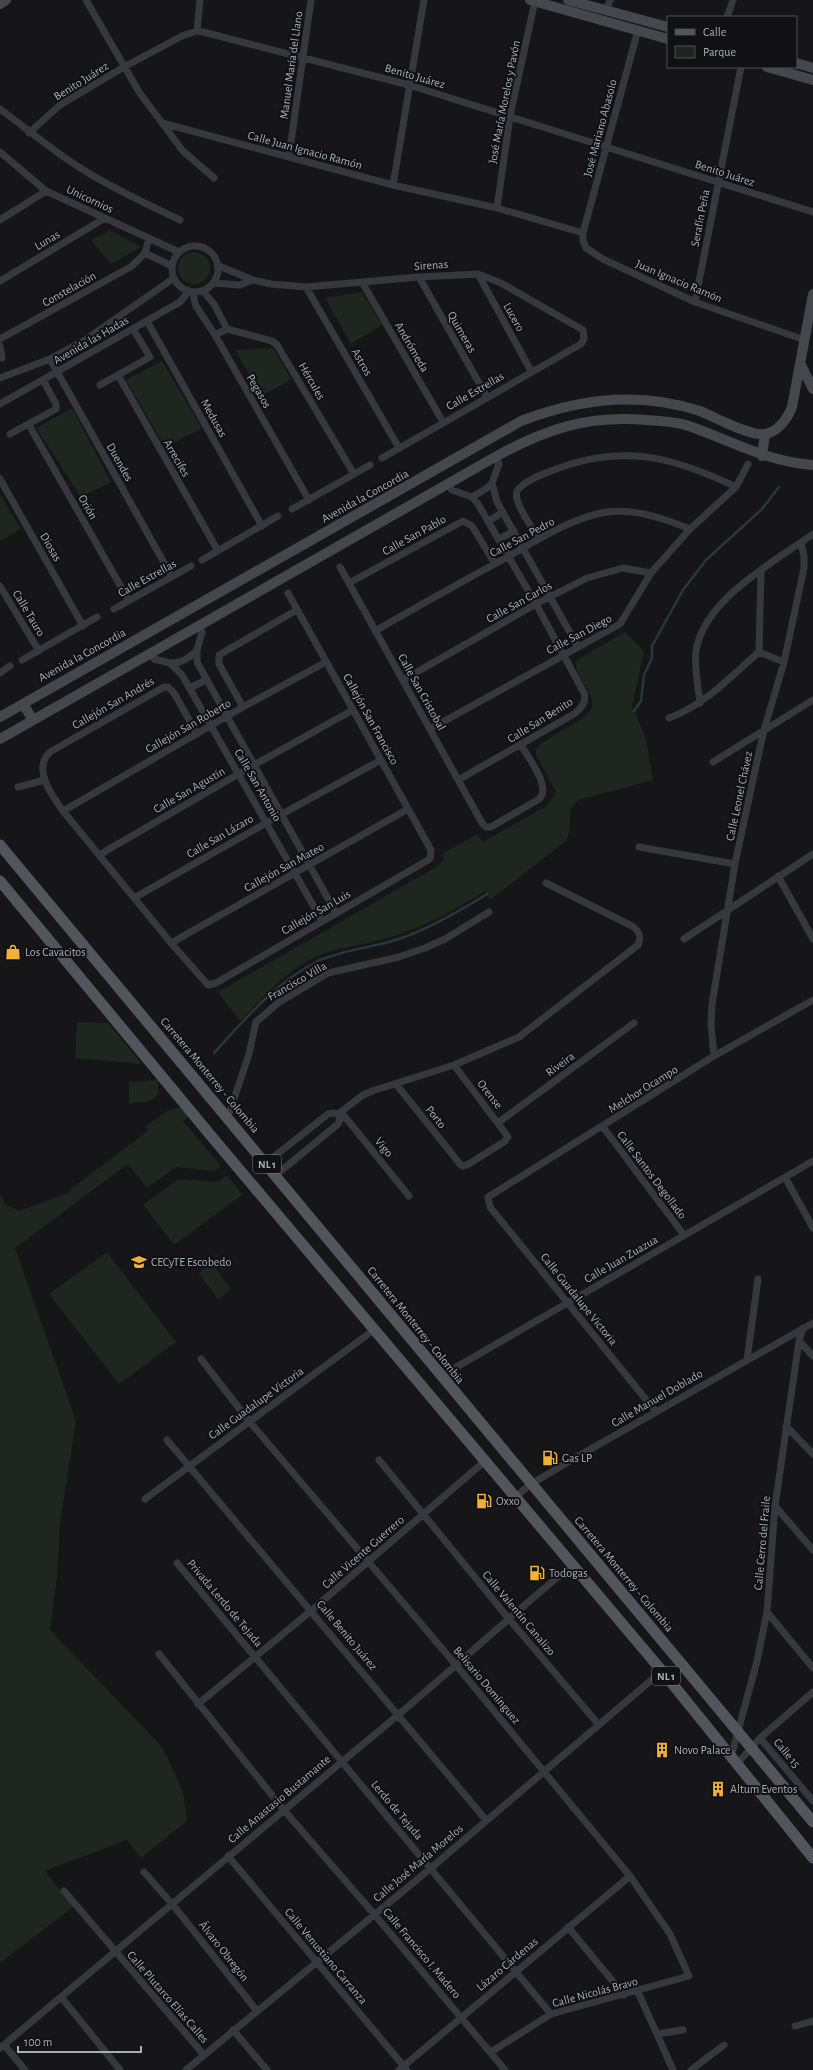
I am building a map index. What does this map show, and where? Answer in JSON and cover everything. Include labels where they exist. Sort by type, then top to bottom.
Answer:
[{"type":"main road","points":[[0,4],[6,0]]},
{"type":"main road","points":[[568,0],[667,28]]},
{"type":"main road","points":[[532,1],[667,39]]},
{"type":"main road","points":[[797,63],[813,68]]},
{"type":"main road","points":[[771,68],[813,80]]},
{"type":"main road","points":[[762,456],[765,434],[781,425],[790,414],[801,365],[813,294]]},
{"type":"main road","points":[[801,365],[813,389]]},
{"type":"main road","name":"Avenida la Concordia","points":[[0,717],[439,469],[521,421],[548,411],[602,400],[633,400],[667,403],[699,411],[752,432],[765,434]]},
{"type":"main road","points":[[0,739],[495,457],[534,438],[570,425],[592,420],[628,418],[686,425],[762,456],[813,465]]},
{"type":"main road","points":[[486,442],[495,457]]},
{"type":"main road","points":[[439,469],[448,484]]},
{"type":"main road","points":[[189,610],[198,626]]},
{"type":"main road","points":[[141,637],[150,654]]},
{"type":"main road","points":[[23,704],[33,720]]},
{"type":"main road","name":"Carretera Monterrey - Colombia","points":[[0,845],[228,1116],[441,1376],[813,1822]]},
{"type":"main road","name":"NL 1","points":[[0,881],[662,1671],[813,1858]]},
{"type":"street","points":[[86,0],[147,105],[183,150],[214,178]]},
{"type":"street","points":[[197,32],[200,0]]},
{"type":"street","name":"Manuel María del Llano","points":[[289,156],[311,0]]},
{"type":"street","points":[[393,185],[424,0]]},
{"type":"street","points":[[606,11],[610,0]]},
{"type":"street","points":[[727,16],[733,0]]},
{"type":"street","name":"José María Morelos y Pavón","points":[[497,208],[510,116],[532,1]]},
{"type":"street","name":"José Mariano Abasolo","points":[[583,233],[638,30]]},
{"type":"street","name":"Benito Juárez","points":[[29,133],[60,105],[124,67],[182,36],[197,32],[410,84],[813,212]]},
{"type":"street","name":"Serafín Peña","points":[[695,302],[741,68]]},
{"type":"street","points":[[0,109],[29,133],[96,178],[180,220]]},
{"type":"street","name":"Calle Juan Ignacio Ramón","points":[[162,123],[393,185],[497,208],[583,233]]},
{"type":"street","name":"Unicornios","points":[[0,152],[3,159],[46,191],[179,252]]},
{"type":"street","points":[[0,220],[46,191]]},
{"type":"street","name":"Lunas","points":[[0,281],[105,218]]},
{"type":"street","name":"Juan Ignacio Ramón","points":[[583,233],[583,241],[590,252],[695,302],[805,340]]},
{"type":"street","points":[[149,238],[145,253],[172,266]]},
{"type":"street","points":[[198,245],[208,249],[215,256],[219,266],[218,275],[214,283],[203,291],[191,292],[183,289],[174,278],[172,266],[179,252],[188,246],[198,245]]},
{"type":"street","name":"Constelación","points":[[0,339],[132,266],[145,253]]},
{"type":"street","name":"Sirenas","points":[[219,266],[253,280],[271,284],[306,287],[419,277],[478,274],[501,283],[578,326],[584,334],[581,344]]},
{"type":"street","name":"Lucero","points":[[478,274],[531,371]]},
{"type":"street","name":"Quimeras","points":[[419,277],[487,397]]},
{"type":"street","name":"Avenida las Hadas","points":[[0,378],[50,359],[110,325],[174,278]]},
{"type":"street","name":"Sirenas","points":[[214,283],[240,285],[253,280]]},
{"type":"street","name":"Andrómeda","points":[[362,282],[443,422]]},
{"type":"street","name":"Astros","points":[[306,287],[399,448]]},
{"type":"street","points":[[203,291],[217,309],[226,329],[215,335]]},
{"type":"street","name":"Avenida las Hadas","points":[[0,404],[180,302],[191,292]]},
{"type":"street","name":"Pegasos","points":[[191,292],[195,303],[215,335],[309,500]]},
{"type":"street","name":"Medusas","points":[[147,321],[262,526]]},
{"type":"street","points":[[100,385],[150,357],[133,329]]},
{"type":"street","name":"Hércules","points":[[226,329],[272,341],[277,345],[354,474]]},
{"type":"street","name":"Calle Estrellas","points":[[382,458],[531,371],[581,344]]},
{"type":"street","points":[[0,346],[2,358]]},
{"type":"street","name":"Duendes","points":[[50,359],[172,577]]},
{"type":"street","name":"Arrecifes","points":[[118,375],[218,551]]},
{"type":"street","points":[[10,434],[56,409],[56,404],[43,380]]},
{"type":"street","name":"Orión","points":[[29,425],[129,601]]},
{"type":"street","points":[[539,539],[518,503],[516,495],[517,491],[540,475],[569,464],[602,456],[632,455],[653,457],[677,462],[736,487]]},
{"type":"street","points":[[472,497],[487,488],[492,482],[499,464],[495,457]]},
{"type":"street","name":"Calle San Diego","points":[[430,728],[620,624],[651,573],[690,529],[736,487],[748,464]]},
{"type":"street","points":[[292,509],[370,465]]},
{"type":"street","name":"Diosas","points":[[0,479],[83,626]]},
{"type":"street","points":[[492,482],[494,495],[578,647]]},
{"type":"street","points":[[448,484],[452,490],[472,497],[489,521],[563,655]]},
{"type":"street","points":[[489,521],[503,512]]},
{"type":"street","name":"Calle San Pedro","points":[[375,631],[539,539],[575,521],[603,513],[626,512],[648,514],[690,529]]},
{"type":"street","points":[[202,560],[278,516]]},
{"type":"street","name":"Calle San Pablo","points":[[349,583],[463,521],[472,526],[495,564]]},
{"type":"street","points":[[500,539],[514,530]]},
{"type":"street","points":[[700,703],[696,651],[706,624],[714,612],[727,597],[813,534]]},
{"type":"street","name":"Calle Leonel Chávez","points":[[714,1056],[710,1024],[712,1004],[736,864],[764,730],[784,662],[804,568],[804,556],[801,543]]},
{"type":"street","name":"Calle Estrellas","points":[[114,609],[191,566]]},
{"type":"street","name":"Calle San Cristobal","points":[[340,567],[482,823],[486,827],[491,827],[539,799],[544,791],[543,783],[521,745]]},
{"type":"street","name":"Calle San Carlos","points":[[403,680],[536,604],[587,578],[610,570],[633,568],[651,573]]},
{"type":"street","points":[[669,718],[683,713],[700,703],[759,652],[761,571]]},
{"type":"street","name":"Calle Tauro","points":[[0,586],[39,651]]},
{"type":"street","name":"Callejón San Francisco","points":[[288,593],[431,850],[431,857]]},
{"type":"street","points":[[243,707],[219,664],[219,655],[297,610]]},
{"type":"street","points":[[22,660],[97,618]]},
{"type":"street","name":"Calle San Antonio","points":[[198,626],[202,632],[196,650],[197,662],[226,717],[282,814],[336,913]]},
{"type":"street","points":[[170,663],[180,663],[196,650]]},
{"type":"street","points":[[759,652],[784,662]]},
{"type":"street","name":"Calle San Antonio","points":[[150,654],[154,659],[170,663],[180,672],[267,822],[322,921]]},
{"type":"street","name":"Calle San Benito","points":[[458,780],[574,714],[584,705],[585,696],[563,655]]},
{"type":"street","name":"Callejón San Roberto","points":[[63,811],[243,707],[326,662]]},
{"type":"street","points":[[0,673],[10,666]]},
{"type":"street","points":[[190,688],[206,680]]},
{"type":"street","name":"Callejón San Andrés","points":[[45,780],[45,759],[50,752],[164,687],[168,687],[174,693],[197,734]]},
{"type":"street","points":[[713,762],[813,700]]},
{"type":"street","name":"Calle San Agustín","points":[[99,855],[254,765],[353,710]]},
{"type":"street","name":"Calle San Lázaro","points":[[134,898],[267,822],[381,760]]},
{"type":"street","points":[[18,787],[45,780],[50,794],[63,811],[171,943]]},
{"type":"street","name":"Callejón San Mateo","points":[[171,943],[408,809]]},
{"type":"street","points":[[639,847],[736,864]]},
{"type":"street","points":[[684,939],[813,854]]},
{"type":"street","name":"Callejón San Luis","points":[[171,943],[202,980],[210,985],[430,860],[431,857]]},
{"type":"street","points":[[778,876],[813,939]]},
{"type":"street","points":[[266,1163],[328,1114],[340,1113],[363,1095],[454,1065],[526,1033],[638,945],[640,934],[632,926],[546,883]]},
{"type":"street","name":"Francisco Villa","points":[[228,1116],[249,1054],[256,1022],[278,1003],[328,973],[399,958],[445,939],[489,912]]},
{"type":"street","name":"Melchor Ocampo","points":[[487,1199],[494,1193],[603,1127],[714,1056],[813,1000]]},
{"type":"street","name":"Riveira","points":[[499,1122],[634,1023]]},
{"type":"street","name":"Orense","points":[[454,1065],[499,1122],[508,1137]]},
{"type":"street","name":"Porto","points":[[396,1084],[463,1166],[504,1142],[508,1137]]},
{"type":"street","points":[[276,1175],[338,1124],[340,1120],[340,1113]]},
{"type":"street","name":"Vigo","points":[[340,1113],[409,1196]]},
{"type":"street","points":[[313,1126],[322,1137]]},
{"type":"street","name":"Calle Santos Degollado","points":[[603,1127],[684,1235]]},
{"type":"street","name":"Calle Juan Zuazua","points":[[441,1376],[813,1161]]},
{"type":"street","points":[[785,1177],[813,1228]]},
{"type":"street","name":"Calle Guadalupe Victoria","points":[[487,1199],[490,1207],[656,1412]]},
{"type":"street","points":[[747,1360],[758,1279]]},
{"type":"street","name":"Calle Manuel Doblado","points":[[515,1497],[531,1484],[813,1323]]},
{"type":"street","name":"Calle Cerro del Fraile","points":[[734,1760],[738,1731],[757,1659],[767,1612],[775,1506],[799,1341],[803,1328]]},
{"type":"street","name":"Calle Guadalupe Victoria","points":[[144,1499],[374,1329]]},
{"type":"street","points":[[799,1341],[813,1356]]},
{"type":"street","name":"Belisario Domínguez","points":[[201,1359],[249,1421],[456,1665],[630,1876],[670,1934],[689,1976]]},
{"type":"street","points":[[786,1426],[813,1454]]},
{"type":"street","name":"Calle Benito Juárez","points":[[167,1440],[312,1610],[486,1820]]},
{"type":"street","name":"Calle Valentín Canalizo","points":[[380,1460],[509,1619],[599,1725]]},
{"type":"street","name":"Calle Vicente Guerrero","points":[[198,1704],[312,1610],[485,1461]]},
{"type":"street","points":[[775,1506],[813,1550]]},
{"type":"street","name":"Privada Lerdo de Tejada","points":[[177,1563],[256,1657]]},
{"type":"street","name":"Calle Anastasio Bustamante","points":[[2,2047],[173,1905],[283,1809],[398,1714],[572,1565]]},
{"type":"street","points":[[767,1612],[813,1668]]},
{"type":"street","name":"Calle Francisco I. Madero","points":[[159,1654],[283,1809],[374,1914],[505,2070]]},
{"type":"street","name":"Lerdo de Tejada","points":[[256,1657],[551,2014]]},
{"type":"street","name":"Calle José María Morelos","points":[[186,2070],[431,1868],[662,1671]]},
{"type":"street","points":[[734,1760],[751,1748],[760,1738],[813,1692]]},
{"type":"street","name":"Calle 15","points":[[760,1738],[813,1801]]},
{"type":"street","name":"Calle Venustiano Carranza","points":[[228,1856],[403,2069]]},
{"type":"street","name":"Álvaro Obregón","points":[[144,1872],[173,1905],[257,2011]]},
{"type":"street","name":"Lázaro Cárdenas","points":[[403,2069],[461,2017],[630,1876]]},
{"type":"street","name":"Calle Plutarco Elías Calles","points":[[64,1891],[204,2055]]},
{"type":"street","points":[[568,1928],[624,1995]]},
{"type":"street","name":"Calle Nicolás Bravo","points":[[491,2052],[551,2014],[638,1992],[689,1976]]},
{"type":"street","points":[[638,1992],[673,2070]]},
{"type":"street","points":[[62,1998],[120,2070]]},
{"type":"street","points":[[795,2026],[813,2021]]},
{"type":"street","points":[[233,2030],[267,2070]]},
{"type":"street","points":[[657,2034],[683,2030]]},
{"type":"street","points":[[691,2070],[724,2045]]},
{"type":"street","points":[[2,2047],[25,2070]]},
{"type":"green space","points":[[110,230],[141,247],[111,264],[91,240]]},
{"type":"green space","points":[[191,252],[197,252],[207,259],[210,268],[209,274],[203,281],[197,284],[191,284],[181,277],[178,271],[178,265],[185,255]]},
{"type":"green space","points":[[362,292],[382,325],[351,344],[325,298]]},
{"type":"green space","points":[[273,348],[291,379],[262,396],[235,350]]},
{"type":"green space","points":[[162,361],[202,428],[165,447],[126,380]]},
{"type":"green space","points":[[72,408],[111,482],[81,497],[36,428]]},
{"type":"green space","points":[[0,494],[21,529],[0,541]]},
{"type":"green space","points":[[625,632],[644,651],[632,706],[646,739],[653,780],[578,800],[571,810],[570,830],[566,841],[490,900],[485,891],[461,906],[424,925],[398,935],[334,950],[315,957],[297,968],[279,982],[240,1021],[218,992],[438,866],[444,860],[442,854],[477,834],[483,842],[546,806],[553,798],[555,790],[536,755],[536,750],[540,744],[583,718],[591,710],[591,696],[577,671],[577,660]]},
{"type":"green space","points":[[77,1022],[108,1023],[142,1064],[75,1058]]},
{"type":"green space","points":[[158,1080],[158,1094],[153,1099],[147,1102],[129,1103],[129,1082]]},
{"type":"green space","points":[[180,1107],[189,1117],[183,1121],[221,1166],[214,1171],[176,1167],[147,1188],[128,1164],[15,1248],[76,1421],[60,1523],[57,1576],[50,1630],[163,1748],[183,1792],[187,1821],[141,1858],[127,1840],[45,1871],[73,1907],[0,1963],[0,1194],[5,1204],[19,1211],[68,1193],[72,1188],[149,1130],[145,1127],[167,1111]]},
{"type":"green space","points":[[227,1175],[242,1195],[174,1245],[143,1205],[179,1179],[218,1182]]},
{"type":"green space","points":[[107,1252],[176,1342],[119,1384],[49,1294]]},
{"type":"green space","points":[[211,1263],[231,1289],[218,1300],[199,1273]]},
{"type":"waterway","points":[[634,711],[641,701],[644,675],[652,658],[652,646],[683,590],[706,560],[762,509],[779,487]]},
{"type":"waterway","points":[[214,1053],[237,1027],[275,990],[288,979],[318,961],[353,950],[389,942],[415,933],[452,915],[487,894]]},
{"type":"place","name":"Los Cavacitos","points":[[13,952]]},
{"type":"place","name":"CECyTE Escobedo","points":[[139,1262]]},
{"type":"place","name":"Gas LP","points":[[550,1458]]},
{"type":"place","name":"Oxxo","points":[[484,1501]]},
{"type":"place","name":"Todogas","points":[[537,1573]]},
{"type":"place","name":"Novo Palace","points":[[662,1750]]},
{"type":"place","name":"Altum Eventos","points":[[718,1789]]}]
